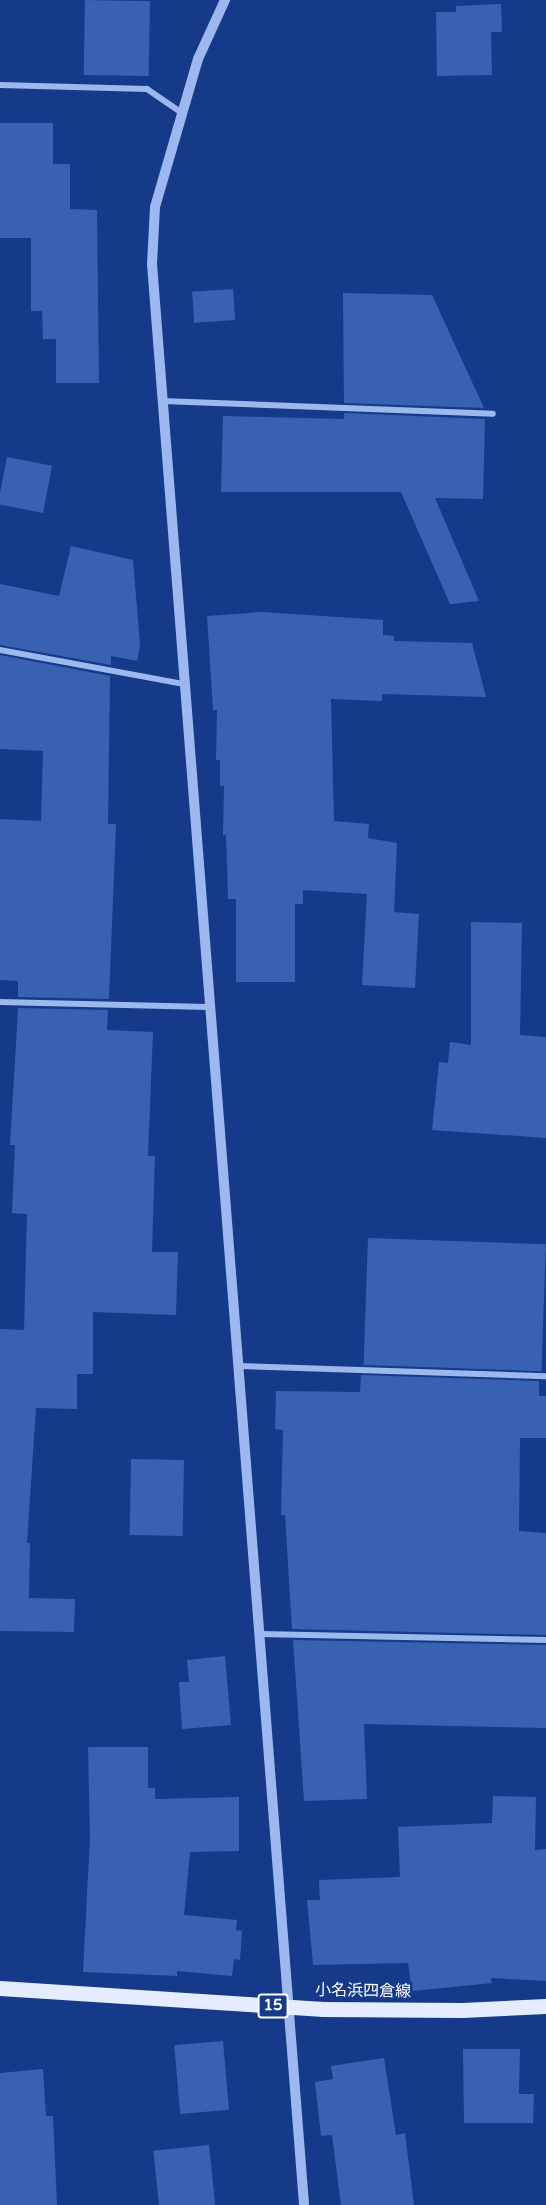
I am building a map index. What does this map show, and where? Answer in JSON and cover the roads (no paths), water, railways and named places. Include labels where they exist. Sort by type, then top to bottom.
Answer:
[{"type":"main road","name":"小名浜四倉線","points":[[0,1988],[288,2007],[462,2010],[546,2006]]},
{"type":"street","points":[[225,0],[198,59],[155,207],[152,264],[208,1007],[304,2205]]},
{"type":"street","points":[[0,85],[147,89],[182,113]]},
{"type":"street","points":[[162,401],[493,414]]},
{"type":"street","points":[[0,650],[183,684]]},
{"type":"street","points":[[0,1002],[208,1007]]},
{"type":"street","points":[[238,1366],[546,1376]]},
{"type":"street","points":[[260,1634],[546,1640]]}]
